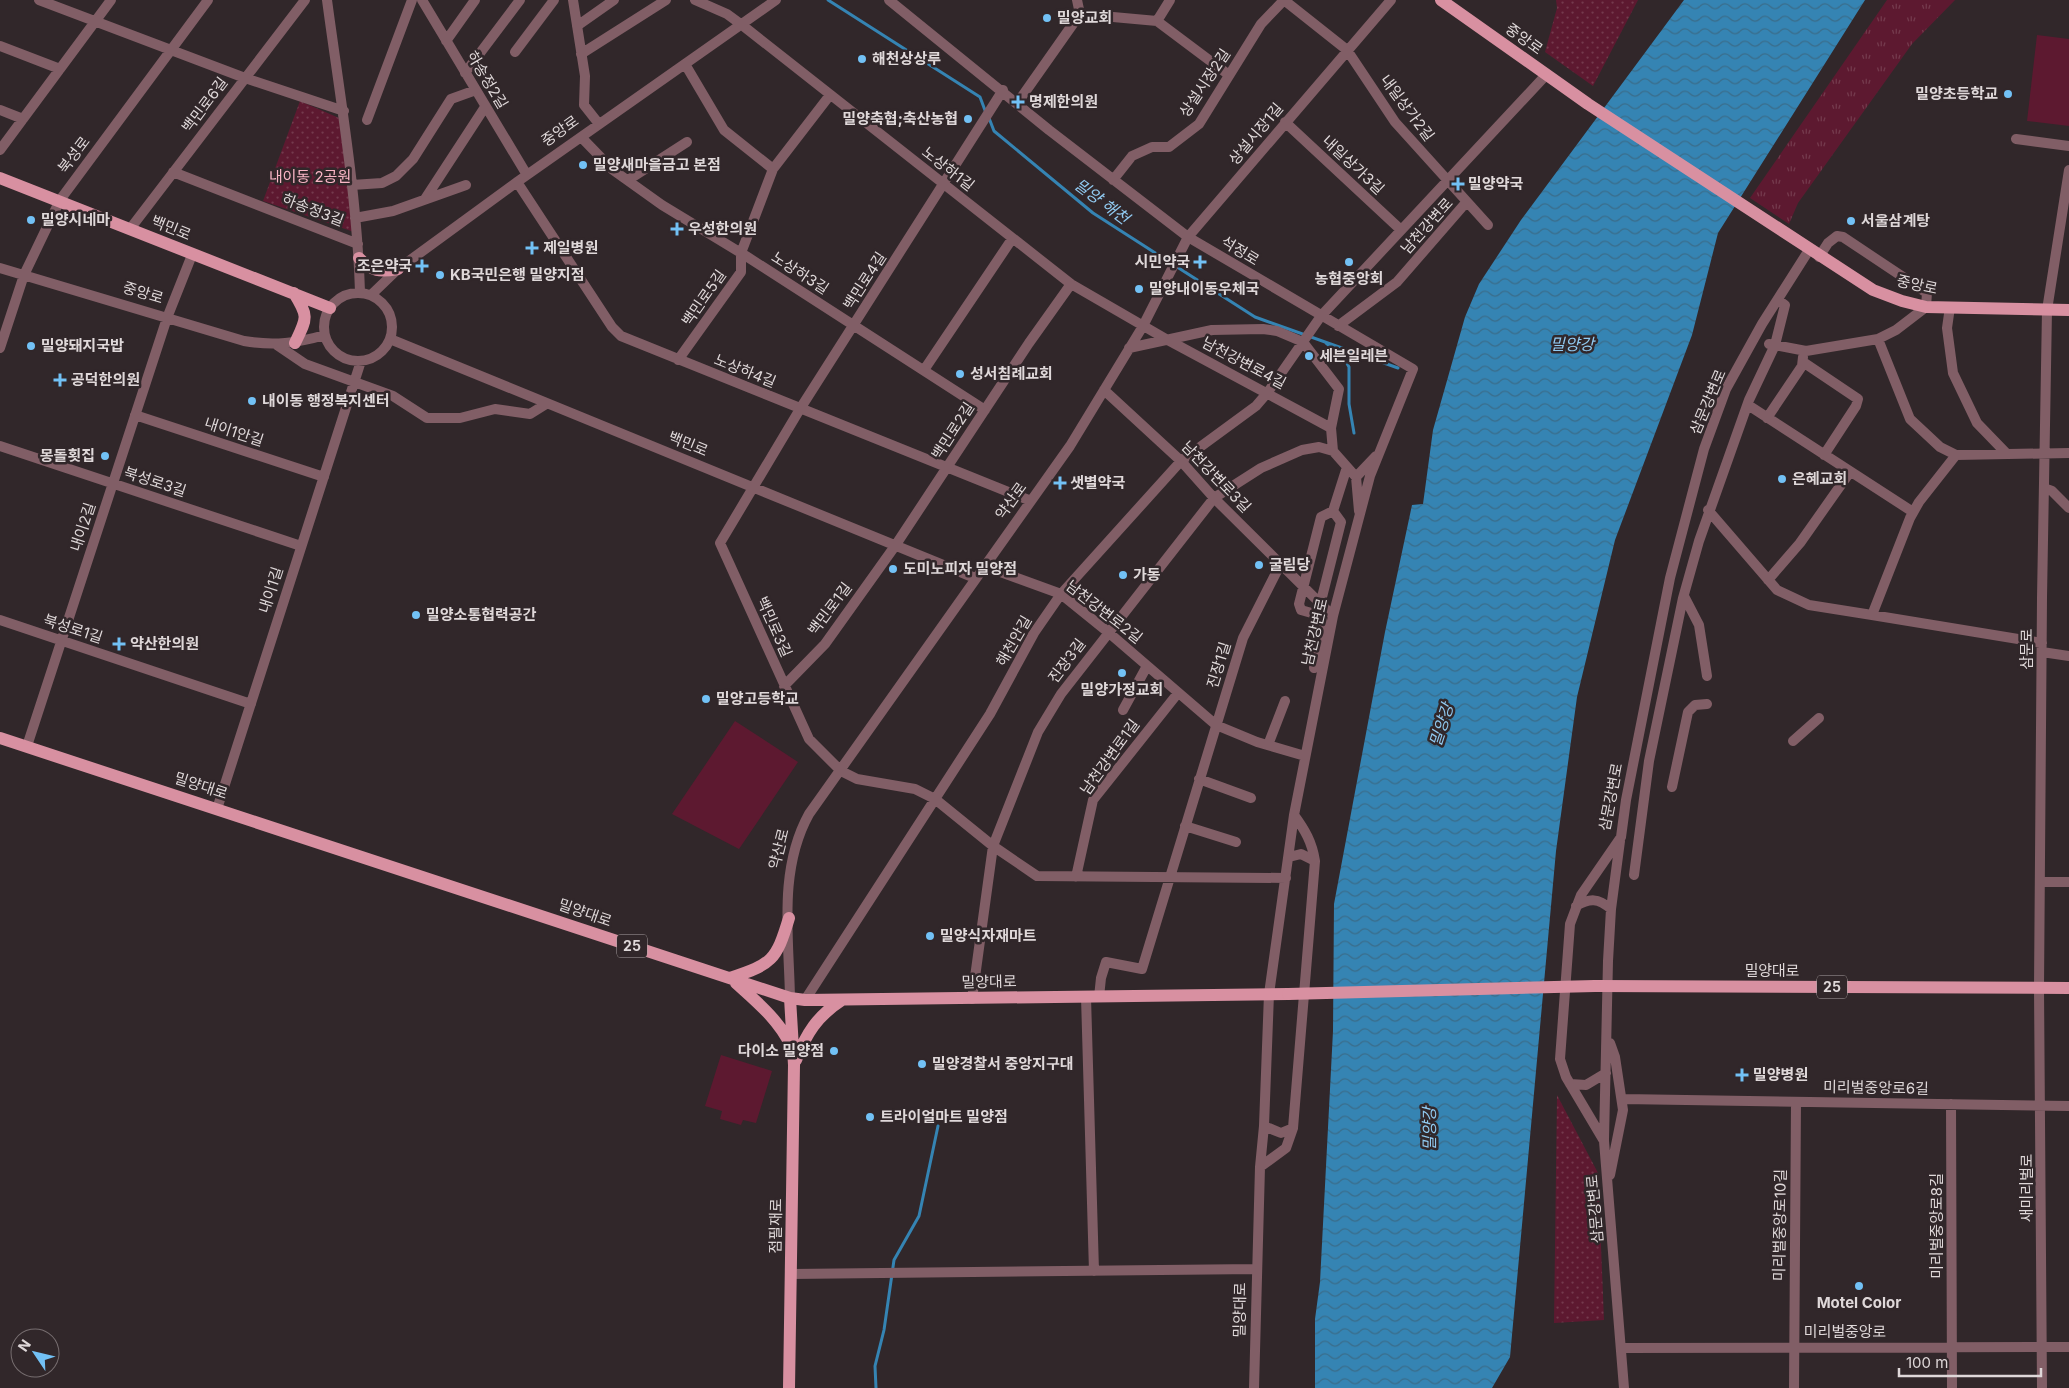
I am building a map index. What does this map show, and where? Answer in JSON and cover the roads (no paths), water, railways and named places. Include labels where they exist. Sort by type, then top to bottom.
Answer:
[{"type":"main road","name":"중앙로","points":[[1441,0],[1588,104],[1796,242],[1873,290],[1902,302],[1926,307],[2069,310]]},
{"type":"main road","name":"백민로","points":[[0,178],[60,200],[192,255],[330,308]]},
{"type":"main road","points":[[359,258],[369,268],[380,272],[398,269]]},
{"type":"main road","points":[[294,293],[305,311],[304,323],[295,343]]},
{"type":"main road","name":"밀양대로","points":[[0,738],[790,998],[805,1000],[1288,994],[1595,986],[2069,988]]},
{"type":"main road","name":"약산로","points":[[730,978],[759,968],[772,959],[780,947],[789,918]]},
{"type":"main road","name":"점필재로","points":[[730,978],[774,1019],[784,1032],[794,1052]]},
{"type":"main road","name":"점필재로","points":[[789,1388],[794,1065],[790,998]]},
{"type":"main road","name":"점필재로","points":[[794,1065],[802,1045],[817,1020],[826,1010],[843,1000]]},
{"type":"street","points":[[0,150],[111,0]]},
{"type":"street","name":"북성로","points":[[0,348],[24,275],[60,200],[208,0]]},
{"type":"street","name":"백민로6길","points":[[130,229],[305,0]]},
{"type":"street","name":"하송정3길","points":[[327,0],[344,111],[358,244],[360,292]]},
{"type":"street","points":[[367,120],[412,0]]},
{"type":"street","name":"하송정2길","points":[[422,0],[526,175]]},
{"type":"street","points":[[446,41],[475,0]]},
{"type":"street","points":[[465,73],[520,0]]},
{"type":"street","points":[[515,52],[554,0]]},
{"type":"street","points":[[573,0],[585,76],[584,105],[599,124]]},
{"type":"street","points":[[577,26],[614,0]]},
{"type":"street","points":[[581,54],[666,0]]},
{"type":"street","name":"노상하1길","points":[[695,0],[726,14],[742,25],[1071,284],[1143,326]]},
{"type":"street","name":"중앙로","points":[[371,295],[398,269],[526,175],[775,0]]},
{"type":"street","name":"석정로","points":[[889,0],[1002,93],[1018,102],[1113,180],[1188,238],[1321,316]]},
{"type":"street","points":[[1018,102],[1080,14],[1077,0]]},
{"type":"street","points":[[1157,21],[1170,0]]},
{"type":"street","points":[[1284,0],[1347,50]]},
{"type":"street","name":"상설시장2길","points":[[1113,180],[1132,156],[1152,147],[1169,147],[1199,124],[1260,24],[1284,0]]},
{"type":"street","name":"상설시장1길","points":[[1188,238],[1391,0]]},
{"type":"street","points":[[45,1],[245,78],[344,111]]},
{"type":"street","points":[[1080,14],[1157,21],[1229,75]]},
{"type":"street","points":[[0,46],[60,69]]},
{"type":"street","name":"내일상가2길","points":[[1347,50],[1395,122],[1447,181]]},
{"type":"street","points":[[685,64],[724,130],[773,169]]},
{"type":"street","points":[[1321,316],[1546,75]]},
{"type":"street","points":[[352,185],[382,183],[396,176],[413,159],[451,99],[476,90]]},
{"type":"street","name":"백민로4길","points":[[752,488],[1002,93]]},
{"type":"street","name":"백민로5길","points":[[678,360],[741,272],[741,253],[773,169],[830,95]]},
{"type":"street","points":[[425,199],[485,106]]},
{"type":"street","points":[[0,110],[23,119]]},
{"type":"street","name":"내일상가3길","points":[[1286,122],[1401,230]]},
{"type":"street","name":"노상하3길","points":[[581,137],[613,170],[662,205],[741,253],[985,410]]},
{"type":"street","points":[[2016,139],[2069,146]]},
{"type":"street","points":[[628,180],[687,142]]},
{"type":"street","points":[[2047,310],[2069,170]]},
{"type":"street","name":"하송정3길","points":[[173,172],[358,244]]},
{"type":"street","name":"남천강변로","points":[[1447,181],[1488,225]]},
{"type":"street","name":"노상하4길","points":[[517,182],[616,332],[621,336],[800,410],[1031,501]]},
{"type":"street","points":[[355,218],[393,211],[466,185]]},
{"type":"street","name":"남천강변로","points":[[1338,326],[1397,282],[1463,206],[1468,204]]},
{"type":"street","name":"삼문강변로","points":[[1624,1388],[1604,1141],[1562,1067],[1559,1045],[1570,924],[1589,881],[1621,837],[1626,800],[1652,662],[1692,492],[1726,389],[1778,300],[1814,253],[1837,236],[1843,237],[1927,293],[1926,307]]},
{"type":"street","name":"약산로","points":[[790,998],[788,876],[798,834],[809,814],[1070,446],[1143,326],[1188,238]]},
{"type":"street","points":[[924,370],[1012,239]]},
{"type":"street","name":"내이2길","points":[[27,746],[167,318],[192,255]]},
{"type":"street","name":"중앙로","points":[[0,268],[244,341],[277,345],[295,343],[325,335]]},
{"type":"street","name":"백민로2길","points":[[895,546],[1071,284]]},
{"type":"street","points":[[360,292],[371,295],[381,301],[388,310],[392,321],[390,339],[380,352],[361,360],[340,356],[332,349],[325,335],[325,318],[330,308],[338,299],[348,294],[360,292]]},
{"type":"street","points":[[1634,875],[1649,761],[1684,596],[1708,510],[1786,305],[1778,300]]},
{"type":"street","points":[[1772,345],[1804,351],[1878,339],[1896,330],[1926,307]]},
{"type":"street","points":[[1950,307],[1947,328],[1953,373],[1977,423],[2007,454]]},
{"type":"street","name":"삼문로","points":[[2039,988],[2047,310]]},
{"type":"street","name":"남천강변로","points":[[1269,994],[1294,815],[1333,616],[1370,476],[1413,369],[1321,316]]},
{"type":"street","name":"해천안길","points":[[805,1000],[990,714],[1034,633],[1061,594],[1181,461],[1256,406],[1268,392],[1321,316]]},
{"type":"street","name":"남천강변로4길","points":[[1143,326],[1268,392],[1331,428]]},
{"type":"street","points":[[1129,348],[1212,330],[1263,329],[1277,331],[1303,342],[1339,389],[1331,428],[1332,451],[1356,477],[1360,514]]},
{"type":"street","name":"백민로","points":[[390,339],[975,578]]},
{"type":"street","points":[[1878,339],[1910,419],[1940,447],[1956,455],[2069,453]]},
{"type":"street","name":"중앙로","points":[[277,345],[305,364],[355,380]]},
{"type":"street","points":[[1767,418],[1803,362],[1804,351]]},
{"type":"street","name":"내이1길","points":[[217,808],[361,360]]},
{"type":"street","points":[[1803,362],[1858,399],[1856,406],[1824,454]]},
{"type":"street","points":[[355,380],[393,396],[427,418],[460,418],[495,409],[530,414],[546,404]]},
{"type":"street","name":"남천강변로3길","points":[[1104,390],[1181,461],[1214,498],[1333,616]]},
{"type":"street","points":[[1748,405],[1913,512]]},
{"type":"street","name":"내이1안길","points":[[135,415],[324,477]]},
{"type":"street","name":"북성로3길","points":[[0,446],[301,546]]},
{"type":"street","name":"진장3길","points":[[972,999],[993,846],[1038,732],[1060,694],[1214,498],[1261,468],[1302,450],[1319,447],[1332,451]]},
{"type":"street","points":[[1356,477],[1380,451]]},
{"type":"street","points":[[1872,615],[1913,512],[1956,455]]},
{"type":"street","points":[[1314,668],[1322,628],[1322,616],[1301,610],[1299,604],[1321,516],[1333,511],[1347,467]]},
{"type":"street","points":[[1768,580],[1800,543],[1850,472]]},
{"type":"street","name":"백민로3길","points":[[752,488],[720,543],[808,739],[840,771]]},
{"type":"street","points":[[2044,488],[2052,491],[2069,508]]},
{"type":"street","points":[[1708,510],[1777,590],[1808,604],[2042,648],[2069,656]]},
{"type":"street","points":[[1320,604],[1341,522],[1333,511]]},
{"type":"street","name":"백민로1길","points":[[784,686],[825,644],[895,546]]},
{"type":"street","name":"진장1길","points":[[1099,997],[1101,978],[1106,962],[1142,969],[1168,877],[1243,638],[1280,565]]},
{"type":"street","name":"남천강변로2길","points":[[984,566],[1061,594],[1216,725],[1268,745],[1305,756]]},
{"type":"street","points":[[1684,596],[1699,625],[1707,676]]},
{"type":"street","name":"북성로1길","points":[[0,620],[250,704]]},
{"type":"street","points":[[1123,710],[1148,666]]},
{"type":"street","name":"남천강변로1길","points":[[1076,877],[1093,800],[1178,693]]},
{"type":"street","points":[[1268,745],[1285,702]]},
{"type":"street","points":[[1672,787],[1688,712],[1695,705],[1707,704]]},
{"type":"street","points":[[1793,741],[1819,718]]},
{"type":"street","points":[[840,771],[857,779],[915,789],[935,799],[993,846],[1037,876],[1286,878]]},
{"type":"street","points":[[1199,779],[1251,798]]},
{"type":"street","points":[[1260,1167],[1286,1148],[1293,1128],[1315,861],[1313,847],[1306,832],[1294,815]]},
{"type":"street","points":[[1184,826],[1236,842]]},
{"type":"street","points":[[1604,1141],[1610,909],[1621,837]]},
{"type":"street","points":[[1289,857],[1301,854],[1315,861]]},
{"type":"street","points":[[2040,882],[2069,882]]},
{"type":"street","points":[[1576,907],[1585,901],[1596,900],[1610,909]]},
{"type":"street","name":"새미리벌로","points":[[2039,988],[2042,1105],[2042,1388]]},
{"type":"street","name":"밀양대로","points":[[1254,1388],[1260,1167],[1264,1126],[1269,994]]},
{"type":"street","points":[[1086,997],[1094,1271]]},
{"type":"street","points":[[1607,1035],[1623,1099],[1616,1151],[1608,1183]]},
{"type":"street","points":[[1570,1084],[1586,1085],[1606,1073]]},
{"type":"street","name":"미리벌중앙로6길","points":[[1623,1099],[2069,1106]]},
{"type":"street","name":"미리벌중앙로10길","points":[[1794,1388],[1796,1102]]},
{"type":"street","name":"미리벌중앙로8길","points":[[1951,1104],[1952,1388]]},
{"type":"street","points":[[1264,1126],[1281,1133],[1293,1128]]},
{"type":"street","points":[[791,1274],[1257,1269]]},
{"type":"street","name":"미리벌중앙로","points":[[1621,1348],[2069,1347]]},
{"type":"water","name":"밀양강","points":[[1684,0],[1865,0],[1718,233],[1692,335],[1615,540],[1577,697],[1556,851],[1510,1357],[1492,1388],[1315,1388],[1315,1319],[1320,1282],[1333,1031],[1334,904],[1385,632],[1412,505],[1423,504],[1433,430],[1465,317],[1479,284],[1521,220]]},
{"type":"waterway","name":"밀양 해천","points":[[828,0],[980,97],[986,113]]},
{"type":"waterway","name":"밀양 해천","points":[[989,118],[994,131],[1093,213],[1255,317],[1398,368]]},
{"type":"waterway","name":"밀양 해천","points":[[1343,357],[1326,343],[1340,351],[1349,367],[1349,404],[1354,433]]},
{"type":"waterway","points":[[876,1388],[875,1366],[884,1330],[894,1260],[919,1216],[938,1126]]},
{"type":"place","name":"밀양교회","points":[[1047,18]]},
{"type":"place","name":"해천상상루","points":[[862,59]]},
{"type":"place","name":"밀양초등학교","points":[[2008,94]]},
{"type":"place","name":"명제한의원","points":[[1018,102]]},
{"type":"place","name":"밀양축협;축산농협","points":[[968,119]]},
{"type":"place","name":"밀양새마을금고 본점","points":[[583,165]]},
{"type":"place","name":"밀양약국","points":[[1458,184]]},
{"type":"place","name":"밀양시네마","points":[[31,220]]},
{"type":"place","name":"서울삼계탕","points":[[1851,221]]},
{"type":"place","name":"우성한의원","points":[[677,229]]},
{"type":"place","name":"제일병원","points":[[532,248]]},
{"type":"place","name":"시민약국","points":[[1200,262]]},
{"type":"place","name":"농협중앙회","points":[[1349,262]]},
{"type":"place","name":"조은약국","points":[[422,266]]},
{"type":"place","name":"KB국민은행 밀양지점","points":[[440,275]]},
{"type":"place","name":"밀양내이동우체국","points":[[1139,289]]},
{"type":"place","name":"밀양돼지국밥","points":[[31,346]]},
{"type":"place","name":"세븐일레븐","points":[[1309,356]]},
{"type":"place","name":"성서침례교회","points":[[960,374]]},
{"type":"place","name":"공덕한의원","points":[[60,380]]},
{"type":"place","name":"내이동 행정복지센터","points":[[252,401]]},
{"type":"place","name":"몽돌횟집","points":[[105,456]]},
{"type":"place","name":"은혜교회","points":[[1782,479]]},
{"type":"place","name":"샛별약국","points":[[1060,483]]},
{"type":"place","name":"굴림당","points":[[1259,565]]},
{"type":"place","name":"도미노피자 밀양점","points":[[893,569]]},
{"type":"place","name":"가동","points":[[1123,575]]},
{"type":"place","name":"밀양소통협력공간","points":[[416,615]]},
{"type":"place","name":"약산한의원","points":[[119,644]]},
{"type":"place","name":"밀양가정교회","points":[[1122,673]]},
{"type":"place","name":"밀양고등학교","points":[[706,699]]},
{"type":"place","name":"밀양식자재마트","points":[[930,936]]},
{"type":"place","name":"다이소 밀양점","points":[[834,1051]]},
{"type":"place","name":"밀양경찰서 중앙지구대","points":[[922,1064]]},
{"type":"place","name":"밀양병원","points":[[1742,1075]]},
{"type":"place","name":"트라이얼마트 밀양점","points":[[870,1117]]},
{"type":"place","name":"Motel Color","points":[[1859,1286]]},
{"type":"park label","name":"내이동 2공원","points":[[310,177]]}]
